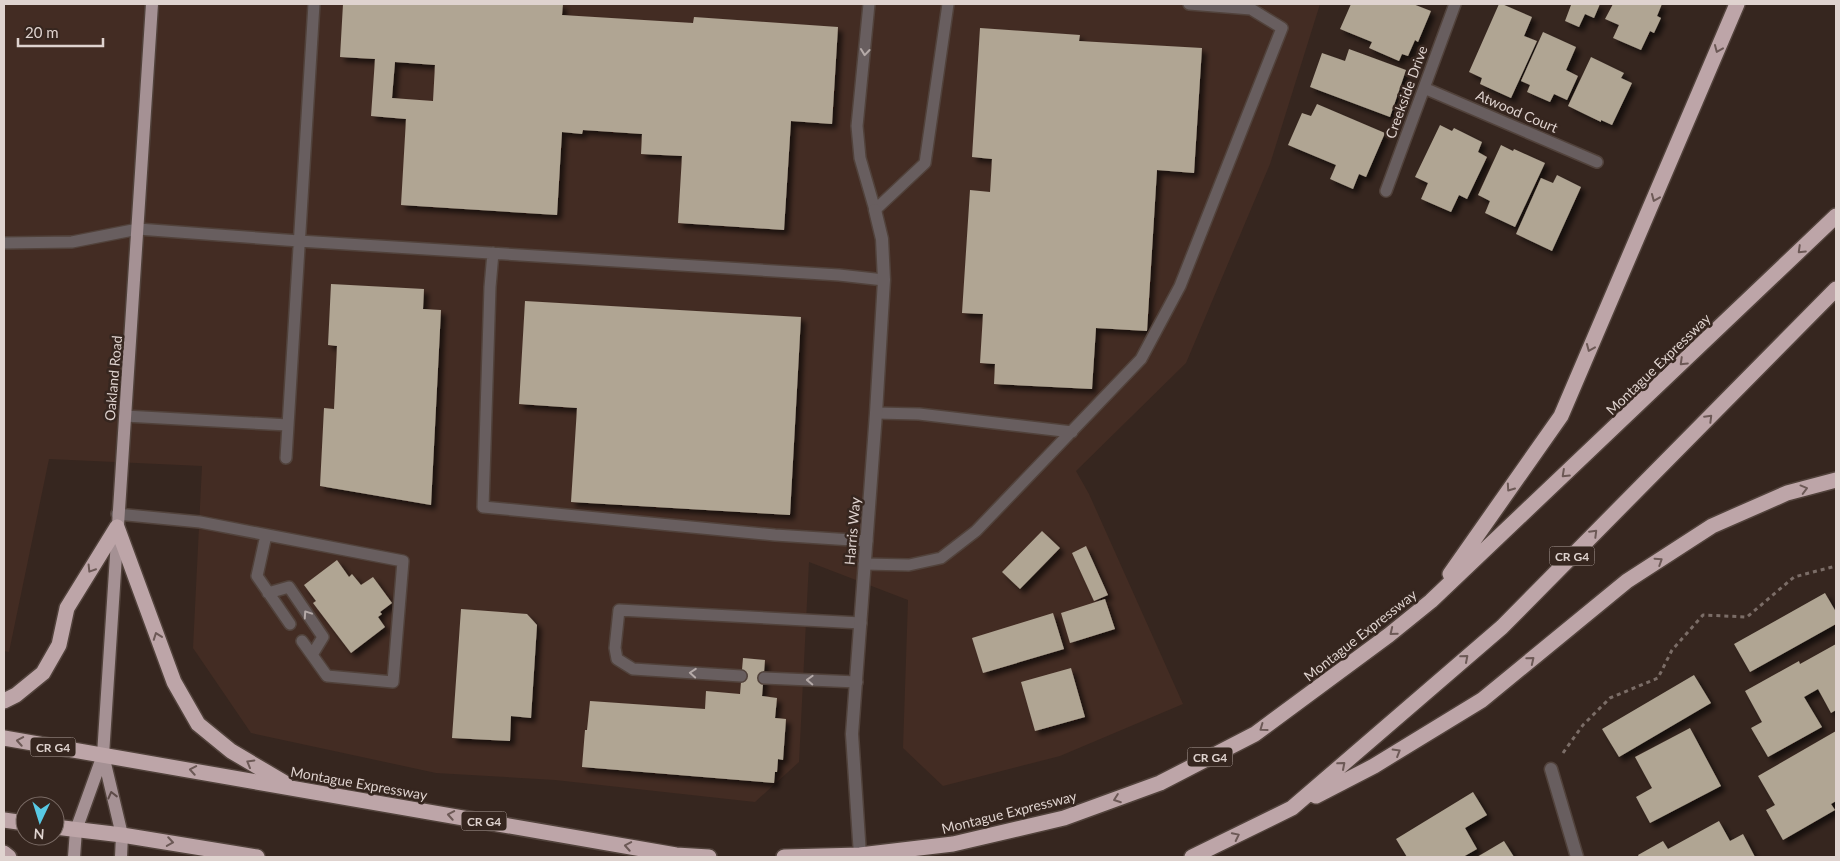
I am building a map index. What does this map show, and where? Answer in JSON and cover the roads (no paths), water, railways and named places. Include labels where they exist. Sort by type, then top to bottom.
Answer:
[{"type":"highway","points":[[1431,600],[1561,416],[1737,4]]},
{"type":"highway","name":"Montague Expressway","points":[[784,857],[860,854],[953,844],[1064,818],[1160,783],[1255,734],[1389,635],[1431,600],[1836,216]]},
{"type":"highway","name":"CR G4","points":[[1192,857],[1292,808],[1502,627],[1836,289]]},
{"type":"highway","points":[[1292,808],[1374,766],[1482,700],[1627,581],[1712,526],[1787,493],[1836,480]]},
{"type":"highway","points":[[4,701],[16,695],[43,673],[58,645],[67,608],[117,520]]},
{"type":"highway","points":[[117,520],[174,682],[198,724],[231,751],[292,787]]},
{"type":"highway","name":"Montague Expressway","points":[[4,738],[676,855],[709,857]]},
{"type":"highway","points":[[65,828],[122,835],[258,857]]},
{"type":"highway","points":[[4,853],[9,857]]},
{"type":"main road","name":"Oakland Road","points":[[74,857],[76,830],[102,755],[152,4]]},
{"type":"main road","name":"Oakland Road","points":[[102,755],[122,835],[121,857]]},
{"type":"street","name":"Harris Way","points":[[860,854],[852,734],[884,280],[882,239],[875,210]]},
{"type":"street","points":[[1551,769],[1577,857]]},
{"type":"lane","points":[[286,458],[314,4]]},
{"type":"lane","points":[[870,4],[858,126],[860,158],[875,210],[925,163],[948,4]]},
{"type":"lane","points":[[864,564],[909,565],[940,558],[976,531],[1141,359],[1180,286],[1282,28],[1251,9],[1189,4]]},
{"type":"lane","name":"Creekside Drive","points":[[1386,191],[1455,4]]},
{"type":"lane","name":"Atwood Court","points":[[1424,88],[1597,162]]},
{"type":"lane","points":[[4,243],[72,242],[138,228],[299,241],[839,275],[884,280]]},
{"type":"lane","points":[[493,253],[490,287],[483,507],[775,535],[867,541]]},
{"type":"lane","points":[[876,413],[918,414],[1072,432]]},
{"type":"lane","points":[[125,416],[288,426]]},
{"type":"lane","points":[[117,520],[200,522],[403,561],[393,682],[327,676],[302,641]]},
{"type":"lane","points":[[266,535],[257,576],[290,624]]},
{"type":"lane","points":[[268,593],[289,588],[323,637],[312,655]]},
{"type":"lane","points":[[741,676],[633,669],[617,659],[615,648],[619,610],[860,623]]},
{"type":"lane","points":[[764,678],[857,682]]}]
